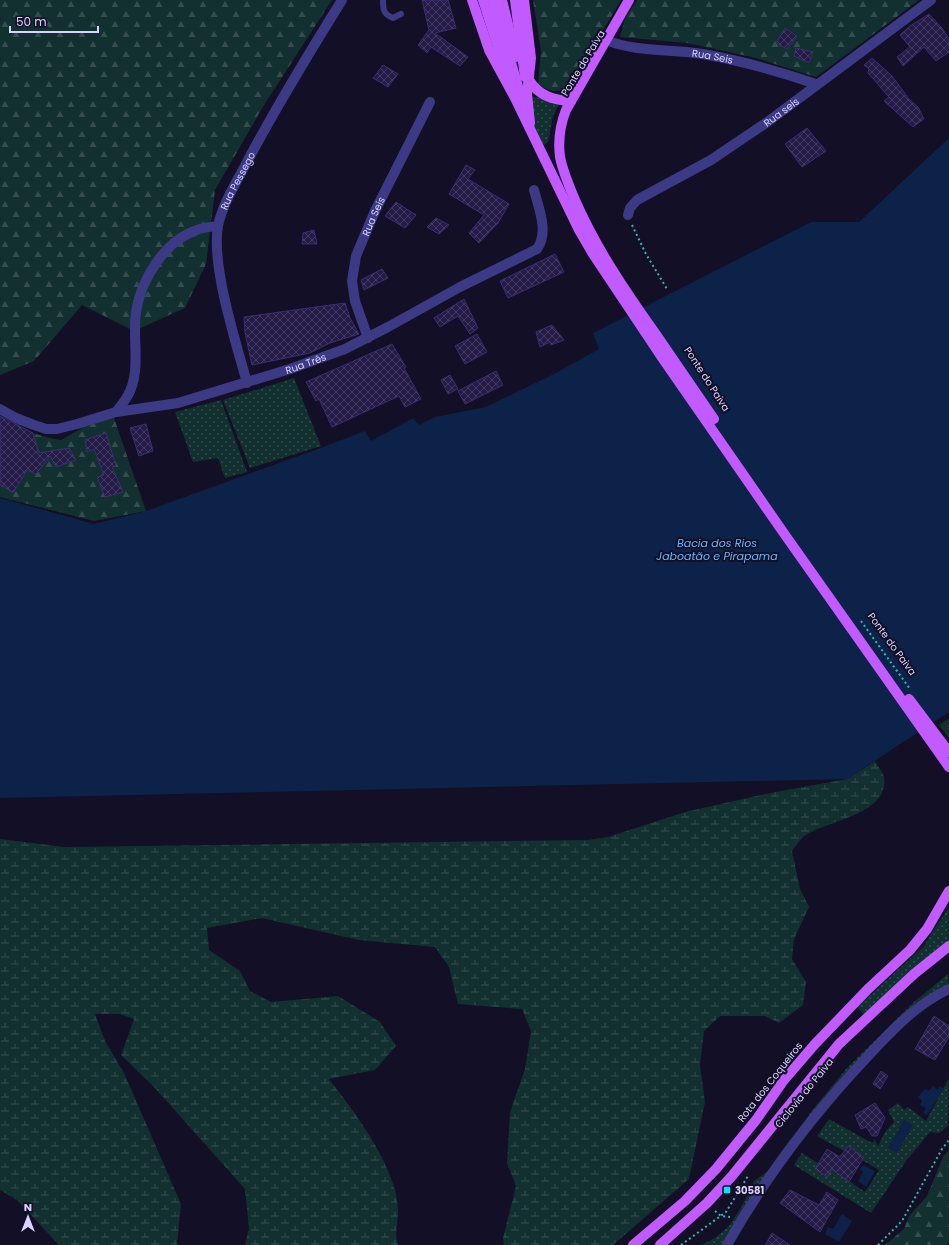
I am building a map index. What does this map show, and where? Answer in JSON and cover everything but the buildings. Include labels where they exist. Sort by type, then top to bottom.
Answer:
[{"type":"main road","points":[[472,0],[489,50],[515,98],[579,230],[622,291],[827,596],[945,752],[949,767]]},
{"type":"main road","points":[[483,0],[515,98]]},
{"type":"main road","points":[[493,0],[530,129]]},
{"type":"main road","points":[[502,0],[530,129]]},
{"type":"main road","points":[[515,0],[530,129]]},
{"type":"main road","points":[[524,0],[531,58],[527,94]]},
{"type":"main road","points":[[622,291],[582,217],[563,171],[559,142],[562,120],[571,101],[629,0]]},
{"type":"main road","points":[[529,80],[534,88],[544,96],[571,101]]},
{"type":"main road","name":"Rota dos Coqueiros","points":[[633,1245],[685,1201],[716,1169],[756,1120],[784,1080],[815,1044],[868,989],[910,950],[927,929],[949,891]]},
{"type":"main road","points":[[660,1245],[707,1202],[732,1176],[839,1044],[914,974],[949,946]]},
{"type":"street","name":"Rua Pessego","points":[[247,383],[225,297],[218,257],[218,226],[232,191],[254,149],[299,70],[342,0]]},
{"type":"street","name":"Rua seis","points":[[628,215],[630,208],[637,200],[711,160],[766,123],[816,84],[931,0]]},
{"type":"street","name":"Rua Seis","points":[[606,40],[634,47],[695,53],[754,64],[816,84]]},
{"type":"street","name":"Rua Seis","points":[[368,338],[355,301],[352,280],[356,256],[375,211],[430,102]]},
{"type":"street","name":"Rua Três","points":[[0,409],[16,418],[46,429],[57,429],[116,412],[178,403],[247,383],[345,349],[368,338],[460,287],[537,249],[542,242],[543,235],[534,190]]},
{"type":"street","points":[[116,412],[128,396],[134,375],[136,313],[142,288],[160,257],[179,239],[197,230],[218,226]]},
{"type":"street","points":[[727,1245],[766,1183],[818,1114],[850,1076],[890,1033],[916,1010],[933,997],[949,990]]},
{"type":"lane","points":[[383,0],[382,7],[388,16],[393,18],[401,14]]},
{"type":"path","points":[[628,215],[646,254],[667,289]]},
{"type":"path","name":"Ponte do Paiva","points":[[858,617],[911,690]]},
{"type":"path","points":[[878,1245],[902,1222],[942,1148],[949,1140]]},
{"type":"path","points":[[681,1245],[726,1212],[752,1170]]},
{"type":"path","points":[[707,1202],[721,1216],[731,1217]]},
{"type":"green space","points":[[0,0],[332,0],[264,105],[215,190],[206,264],[185,308],[134,331],[82,305],[34,361],[0,375]]},
{"type":"green space","points":[[533,0],[621,0],[567,91],[552,91],[538,85],[541,51]]},
{"type":"green space","points":[[637,0],[919,0],[816,77],[756,58],[687,43],[620,37],[625,19]]},
{"type":"green space","points":[[529,96],[560,102],[553,116],[548,142],[544,145],[540,145],[534,134]]},
{"type":"green space","points":[[294,378],[321,446],[250,468],[223,400]]},
{"type":"green space","points":[[221,400],[247,472],[225,478],[218,458],[193,462],[175,412]]},
{"type":"green space","points":[[0,417],[29,432],[61,440],[89,424],[114,418],[146,511],[94,521],[0,497]]},
{"type":"green space","points":[[949,718],[949,738],[939,725]]},
{"type":"green space","points":[[875,761],[884,777],[883,790],[878,800],[868,808],[856,814],[806,835],[800,840],[792,851],[800,889],[809,907],[794,939],[792,959],[806,982],[803,1005],[779,1023],[765,1016],[720,1016],[704,1031],[700,1065],[705,1102],[689,1179],[613,1245],[504,1245],[503,1238],[516,1186],[507,1163],[510,1112],[525,1069],[531,1031],[522,1009],[458,1004],[449,967],[435,947],[359,940],[262,918],[207,928],[209,950],[240,971],[250,991],[271,1002],[338,996],[380,1022],[396,1046],[375,1070],[329,1079],[366,1129],[388,1170],[397,1201],[398,1212],[396,1237],[398,1245],[245,1245],[249,1228],[245,1189],[154,1087],[121,1055],[134,1019],[120,1014],[95,1014],[105,1041],[124,1073],[181,1204],[177,1245],[59,1245],[17,1200],[0,1190],[0,839],[64,847],[589,840],[608,837],[685,812],[765,794],[847,779]]},
{"type":"green space","points":[[949,907],[949,941],[864,1015],[857,1007],[923,947]]},
{"type":"green space","points":[[948,974],[949,983],[840,1082],[722,1245],[701,1245],[715,1238],[729,1226],[742,1206],[754,1181],[772,1168],[813,1109],[847,1068],[914,1002]]},
{"type":"green space","points":[[949,1078],[948,1126],[939,1133],[930,1132],[906,1161],[871,1213],[794,1165],[802,1153],[818,1163],[815,1169],[826,1177],[832,1169],[865,1192],[879,1170],[862,1160],[864,1156],[848,1146],[844,1151],[817,1136],[829,1119],[872,1143],[875,1140],[878,1146],[885,1132],[894,1122],[888,1110],[898,1103],[904,1110],[908,1107],[926,1121]]},
{"type":"green space","points":[[949,1150],[949,1242],[947,1245],[885,1245],[904,1229],[909,1216],[927,1196],[943,1157]]},
{"type":"water","name":"Bacia dos Rios Jaboatão e Pirapama","points":[[949,138],[949,712],[847,779],[0,798],[0,498],[94,524],[146,511],[365,431],[371,441],[413,418],[419,425],[435,417],[486,407],[554,374],[599,349],[593,333],[811,222],[859,222]]},
{"type":"water","points":[[933,1086],[937,1090],[940,1086],[944,1089],[927,1115],[923,1113],[926,1108],[920,1105],[922,1101],[918,1097],[925,1089],[929,1091]]},
{"type":"water","points":[[904,1120],[913,1125],[897,1153],[888,1148]]},
{"type":"water","points":[[863,1165],[875,1171],[866,1187],[858,1181],[863,1172],[860,1169]]},
{"type":"water","points":[[842,1214],[852,1221],[839,1242],[825,1234],[828,1227],[833,1229]]},
{"type":"place","name":"30581","points":[[727,1190]]}]
